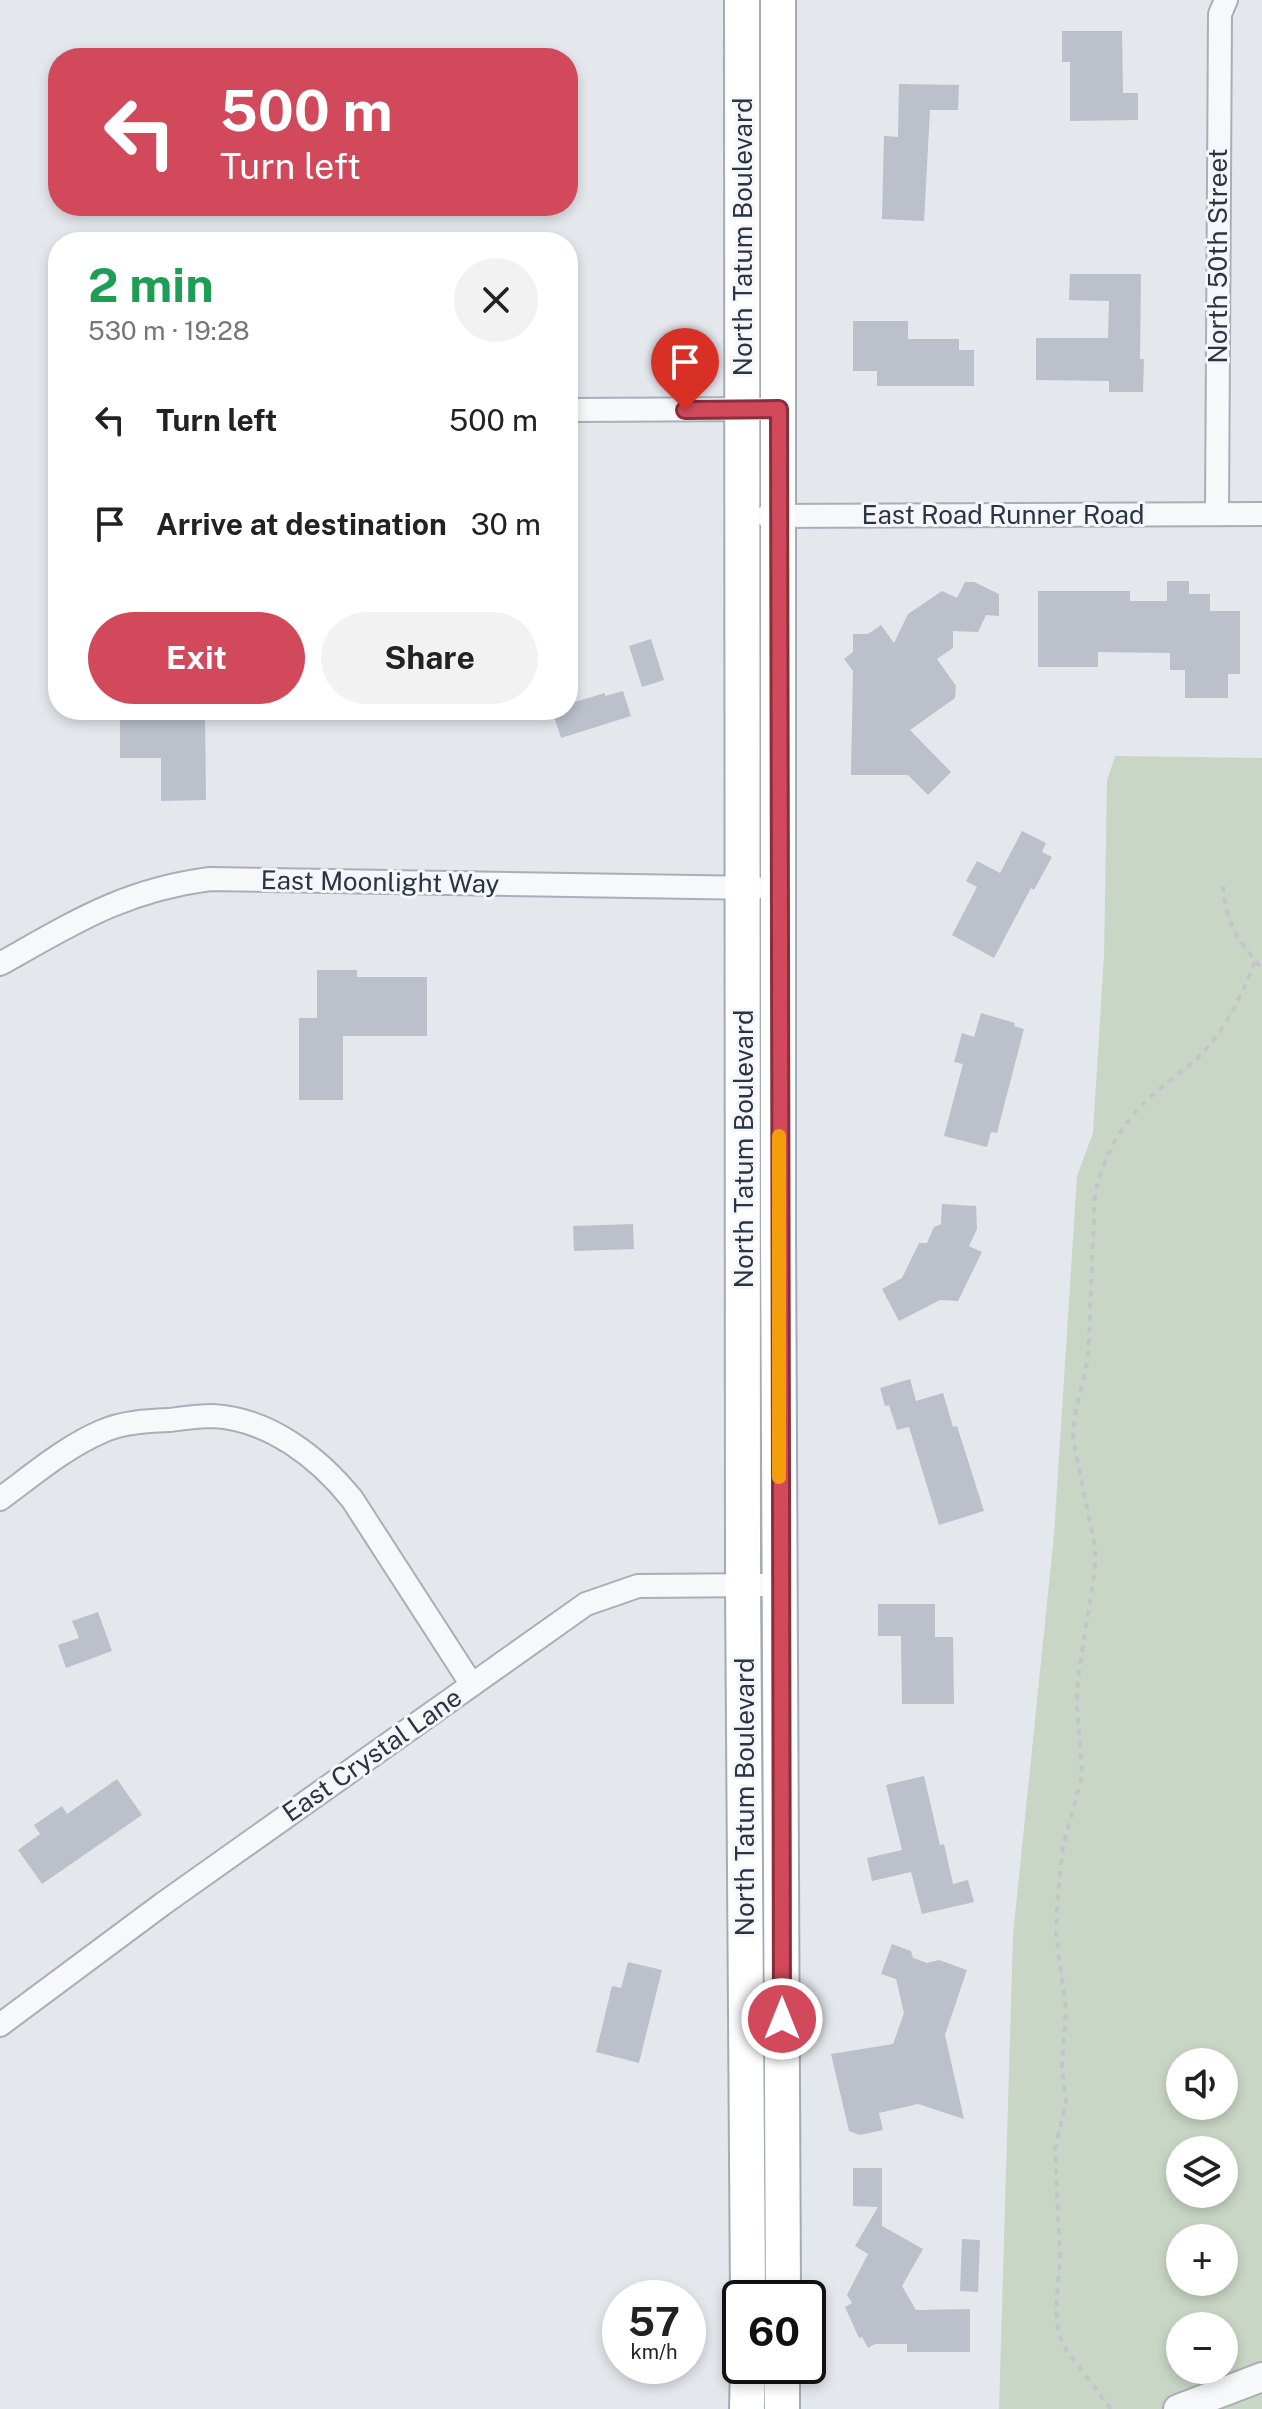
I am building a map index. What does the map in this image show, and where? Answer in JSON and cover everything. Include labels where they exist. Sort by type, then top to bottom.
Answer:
[{"type":"main road","name":"North Tatum Boulevard","points":[[742,0],[743,1586],[748,2280]]},
{"type":"main road","name":"North Tatum Boulevard","points":[[778,0],[783,2280]]},
{"type":"main road","points":[[747,2409],[748,2384]]},
{"type":"main road","points":[[782,2384],[782,2409]]},
{"type":"street","name":"North 50th Street","points":[[1217,514],[1220,14],[1226,0]]},
{"type":"street","points":[[578,410],[779,409]]},
{"type":"street","name":"East Road Runner Road","points":[[743,517],[1262,514]]},
{"type":"street","name":"East Moonlight Way","points":[[0,964],[93,911],[119,900],[175,883],[210,879],[779,889]]},
{"type":"street","points":[[0,1499],[74,1445],[106,1429],[138,1422],[213,1416],[267,1429],[303,1451],[332,1474],[352,1499],[472,1685]]},
{"type":"street","name":"East Crystal Lane","points":[[0,2025],[175,1895],[586,1604],[638,1586],[780,1585]]},
{"type":"street","points":[[1178,2409],[1262,2377]]},
{"type":"path","points":[[1223,886],[1223,902],[1237,937],[1262,968]]},
{"type":"path","points":[[1111,2409],[1066,2350],[1058,2332],[1056,2310],[1060,2259],[1055,2150],[1066,2101],[1062,2067],[1066,2009],[1056,1934],[1057,1903],[1063,1847],[1082,1776],[1077,1693],[1095,1569],[1095,1547],[1073,1439],[1075,1415],[1088,1359],[1095,1193],[1099,1175],[1127,1121],[1154,1093],[1207,1048],[1233,1007],[1255,961]]},
{"type":"green space","points":[[1115,756],[1262,758],[1262,2409],[999,2409],[1013,1935],[1054,1535],[1077,1176],[1093,1133],[1104,955],[1107,781]]},
{"type":"building","points":[[1062,31],[1122,31],[1123,93],[1138,93],[1138,120],[1070,121],[1070,62],[1062,62]]},
{"type":"building","points":[[899,84],[959,85],[958,110],[930,110],[924,221],[882,219],[884,136],[898,137]]},
{"type":"building","points":[[1070,274],[1141,274],[1140,359],[1144,359],[1143,392],[1109,392],[1109,381],[1036,380],[1036,338],[1108,338],[1109,301],[1069,300]]},
{"type":"building","points":[[853,321],[908,321],[908,339],[959,339],[959,350],[974,350],[974,386],[877,386],[877,371],[853,371]]},
{"type":"building","points":[[1167,581],[1189,581],[1189,594],[1210,594],[1210,611],[1240,611],[1240,674],[1228,674],[1228,698],[1185,698],[1185,670],[1170,670],[1170,653],[1098,652],[1098,667],[1038,667],[1038,591],[1130,591],[1130,601],[1167,601]]},
{"type":"building","points":[[965,582],[974,582],[999,594],[999,616],[986,615],[978,632],[953,631],[953,648],[937,659],[956,686],[955,698],[910,730],[951,772],[928,795],[908,775],[851,775],[853,671],[844,659],[853,652],[853,634],[868,634],[881,625],[894,643],[908,614],[942,591],[957,598]]},
{"type":"building","points":[[651,639],[664,680],[642,687],[629,646]]},
{"type":"building","points":[[623,691],[631,716],[561,738],[555,720],[578,720],[578,701],[605,693],[605,696]]},
{"type":"building","points":[[120,720],[205,720],[206,800],[161,801],[161,758],[120,758]]},
{"type":"building","points":[[1022,831],[1046,843],[1042,852],[1052,857],[1034,890],[1031,888],[994,958],[952,935],[977,887],[966,881],[977,861],[1000,873]]},
{"type":"building","points":[[317,970],[357,970],[357,977],[427,977],[427,1036],[343,1036],[343,1100],[299,1100],[299,1018],[317,1018]]},
{"type":"building","points":[[981,1013],[1015,1023],[1014,1026],[1024,1029],[997,1133],[991,1132],[987,1147],[944,1136],[963,1064],[954,1062],[962,1033],[974,1037]]},
{"type":"building","points":[[942,1204],[976,1206],[977,1229],[969,1246],[982,1252],[958,1301],[940,1300],[899,1321],[882,1289],[902,1278],[919,1243],[927,1243],[934,1227],[941,1224]]},
{"type":"building","points":[[633,1224],[634,1249],[574,1251],[573,1226]]},
{"type":"building","points":[[910,1379],[916,1401],[943,1393],[984,1511],[939,1525],[909,1427],[897,1430],[880,1388]]},
{"type":"building","points":[[878,1604],[935,1604],[935,1637],[953,1637],[954,1704],[902,1704],[901,1636],[878,1636]]},
{"type":"building","points":[[98,1612],[112,1651],[66,1668],[58,1645],[79,1638],[72,1621]]},
{"type":"building","points":[[924,1776],[940,1845],[944,1844],[953,1884],[968,1880],[974,1902],[922,1914],[911,1872],[872,1881],[867,1858],[902,1850],[886,1785]]},
{"type":"building","points":[[117,1779],[142,1815],[42,1884],[18,1850],[40,1834],[34,1825],[62,1806],[67,1814]]},
{"type":"building","points":[[892,1944],[911,1951],[913,1958],[927,1963],[939,1960],[967,1970],[945,2035],[964,2119],[918,2104],[879,2113],[883,2130],[860,2135],[849,2131],[831,2054],[893,2044],[904,2013],[896,1979],[881,1974]]},
{"type":"building","points":[[628,1962],[662,1970],[639,2063],[596,2052],[612,1986],[621,1988]]},
{"type":"building","points":[[853,2168],[882,2168],[882,2226],[923,2249],[902,2286],[916,2310],[970,2309],[970,2352],[907,2352],[907,2344],[875,2344],[868,2348],[862,2337],[859,2338],[845,2307],[852,2303],[847,2295],[868,2254],[855,2246],[878,2207],[853,2206]]},
{"type":"building","points":[[962,2239],[980,2240],[978,2292],[960,2291]]},
{"type":"slow traffic","points":[[779,1136],[779,1477]]},
{"type":"route","points":[[685,410],[779,409],[778,1233],[782,2019]]}]
